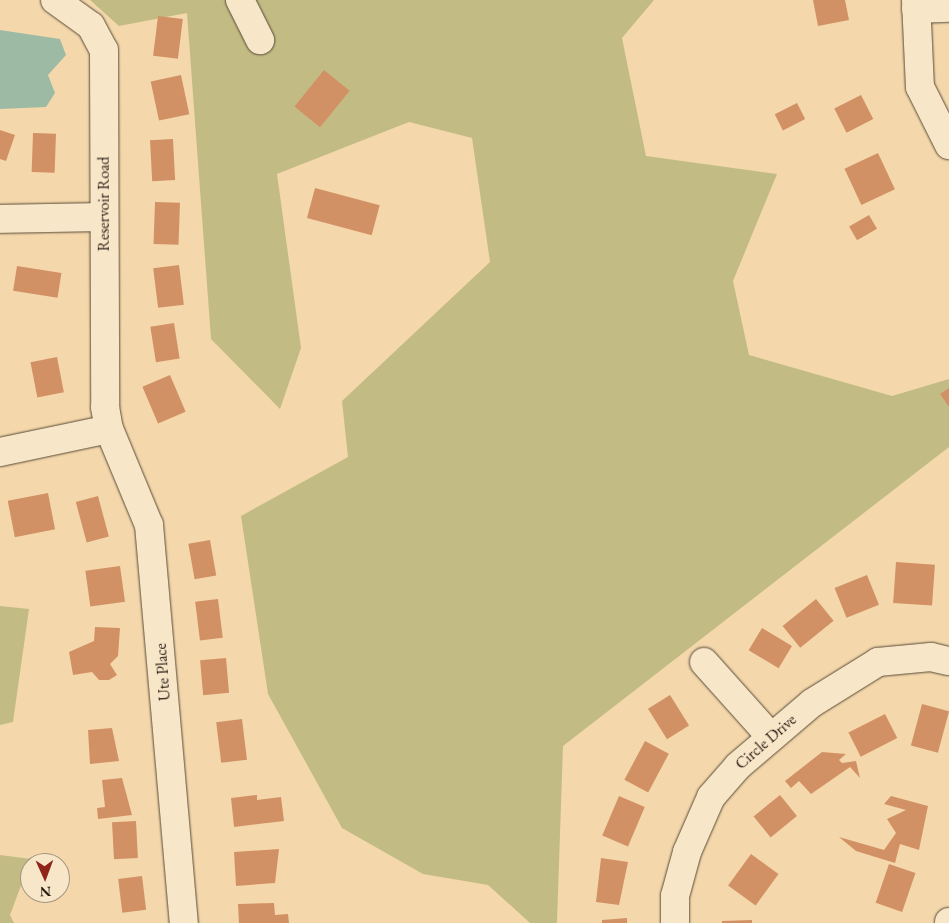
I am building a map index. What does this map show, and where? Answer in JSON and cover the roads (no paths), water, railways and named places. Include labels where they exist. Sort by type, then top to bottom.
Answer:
[{"type":"street","name":"Reservoir Road","points":[[55,0],[91,26],[104,50],[104,392],[109,430]]},
{"type":"street","points":[[240,0],[260,40]]},
{"type":"street","points":[[949,8],[916,4],[920,87],[949,145]]},
{"type":"street","points":[[0,219],[103,217]]},
{"type":"street","points":[[0,452],[109,430]]},
{"type":"street","name":"Ute Place","points":[[109,430],[145,510],[152,543],[184,923]]},
{"type":"street","name":"Circle Drive","points":[[674,923],[674,896],[684,861],[711,797],[771,737],[820,698],[878,662],[931,657],[949,661]]},
{"type":"street","points":[[704,662],[771,737]]}]
